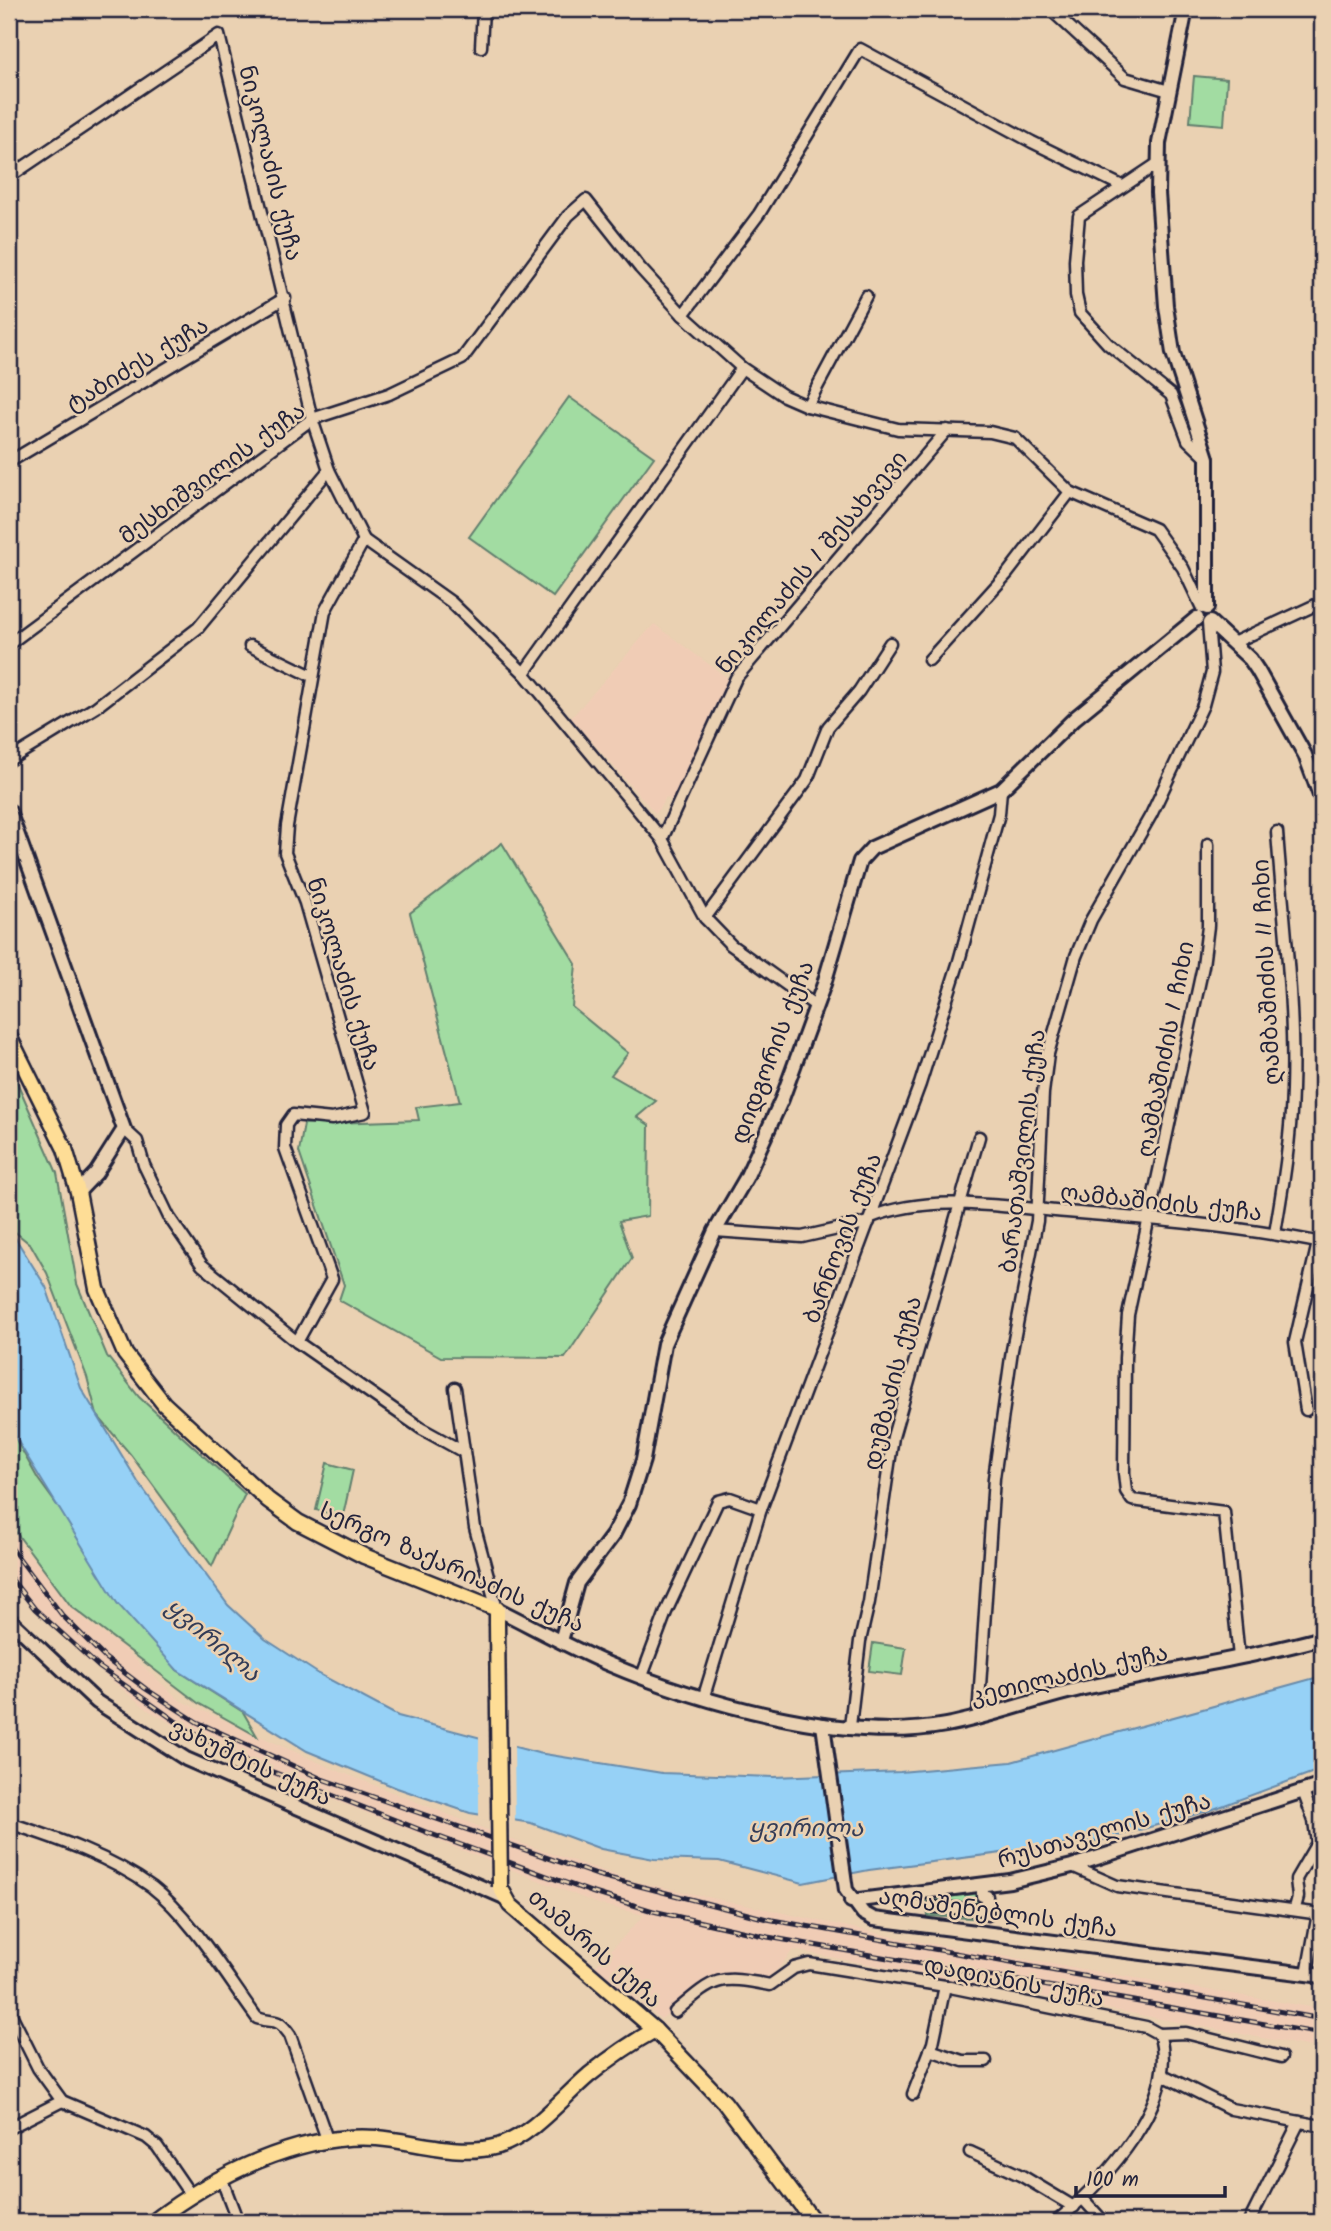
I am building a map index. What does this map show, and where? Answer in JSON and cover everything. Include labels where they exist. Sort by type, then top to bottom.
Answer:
[{"type":"main road","name":"სერგო ზაქარიაძის ქუჩა","points":[[9,1036],[65,1149],[78,1192],[97,1289],[125,1354],[164,1404],[268,1500],[298,1522],[364,1556],[497,1617]]},
{"type":"main road","name":"თამარის ქუჩა","points":[[497,1617],[502,1892],[654,2030],[724,2102],[814,2222]]},
{"type":"main road","points":[[153,2222],[256,2162],[327,2138],[376,2138],[441,2148],[483,2149],[499,2145],[528,2129],[591,2073],[630,2043],[654,2030]]},
{"type":"street","points":[[481,47],[483,9]]},
{"type":"street","points":[[1050,9],[1125,78],[1168,90]]},
{"type":"street","points":[[1186,9],[1168,90],[1157,164],[1166,306],[1173,354],[1207,458],[1205,616]]},
{"type":"street","name":"ნიკოლაძის ქუჩა","points":[[9,177],[219,34],[285,298],[312,419],[330,470],[364,540],[451,602],[524,673],[662,839],[705,918],[732,945],[816,1006]]},
{"type":"street","points":[[1122,186],[1032,142],[860,49],[759,214],[683,315],[742,368],[784,396],[807,406],[898,429],[990,432],[1015,438],[1070,492],[1155,529],[1183,568],[1205,616],[1250,659],[1305,755],[1322,801]]},
{"type":"street","points":[[1157,164],[1077,220],[1077,305],[1085,321],[1108,344],[1171,395],[1188,440],[1207,458]]},
{"type":"street","name":"მესხიშვილის ქუჩა","points":[[9,644],[312,419],[389,394],[462,359],[568,216],[586,200],[640,268],[683,315]]},
{"type":"street","points":[[807,406],[866,296]]},
{"type":"street","name":"ტაბიძეს ქუჩა","points":[[9,463],[285,298]]},
{"type":"street","points":[[524,673],[742,368]]},
{"type":"street","name":"ნიკოლაძის I შესახვევი","points":[[662,839],[736,678],[947,430]]},
{"type":"street","points":[[9,760],[96,707],[198,628],[330,470]]},
{"type":"street","points":[[929,660],[1013,567],[1070,492]]},
{"type":"street","name":"ნიკოლაძის ქუჩა","points":[[297,1342],[332,1279],[285,1148],[286,1125],[293,1115],[331,1118],[366,1112],[305,903],[285,853],[312,676],[325,611],[364,540]]},
{"type":"street","points":[[1233,643],[1322,602]]},
{"type":"street","name":"დიდგორის ქუჩა","points":[[561,1641],[577,1583],[612,1535],[634,1491],[643,1460],[664,1344],[715,1231],[746,1178],[782,1098],[816,1006],[851,886],[865,853],[1001,790],[1075,718],[1205,616]]},
{"type":"street","name":"ბარათაშვილის ქუჩა","points":[[978,1716],[994,1478],[1012,1350],[1038,1210],[1046,1073],[1067,987],[1091,920],[1151,816],[1203,705],[1212,672],[1205,616]]},
{"type":"street","points":[[705,918],[807,780],[828,727],[859,691],[890,643]]},
{"type":"street","points":[[250,646],[312,676]]},
{"type":"street","name":"ბარნოვის ქუჩა","points":[[704,1696],[761,1509],[920,1084],[959,961],[999,814],[1001,790]]},
{"type":"street","points":[[9,811],[124,1129],[137,1141],[144,1165],[169,1217],[202,1265],[297,1342],[422,1429],[462,1451]]},
{"type":"street","name":"ღამბაშიძის II ჩიხი","points":[[1275,1233],[1288,1152],[1293,1088],[1292,1032],[1277,832]]},
{"type":"street","name":"ღამბაშიძის I ჩიხი","points":[[1208,844],[1208,926],[1203,966],[1126,1333],[1126,1491],[1132,1500],[1224,1512],[1239,1657]]},
{"type":"street","points":[[78,1192],[96,1173],[124,1129]]},
{"type":"street","name":"დუმბაძის ქუჩა","points":[[850,1726],[860,1642],[869,1602],[893,1437],[962,1205],[979,1137]]},
{"type":"street","name":"ღამბაშიძის ქუჩა","points":[[715,1231],[802,1237],[917,1205],[962,1205],[1151,1219],[1275,1233],[1320,1243]]},
{"type":"street","points":[[1306,1410],[1295,1342],[1320,1243]]},
{"type":"street","points":[[455,1388],[462,1451],[481,1556],[497,1617]]},
{"type":"street","points":[[642,1676],[666,1612],[718,1501],[730,1498],[761,1509]]},
{"type":"street","name":"სერგო ზაქარიაძის ქუჩა","points":[[497,1617],[642,1676],[704,1696],[823,1725]]},
{"type":"street","name":"ვახუშტის ქუჩა","points":[[9,1619],[97,1702],[186,1759],[502,1892]]},
{"type":"street","name":"კეთილაძის ქუჩა","points":[[823,1725],[909,1728],[946,1725],[1087,1687],[1322,1638]]},
{"type":"street","name":"აღმაშენებლის ქუჩა","points":[[823,1725],[848,1896],[863,1913],[874,1919],[1322,1976]]},
{"type":"street","name":"რუსთაველის ქუჩა","points":[[848,1896],[997,1884],[1072,1866],[1322,1785]]},
{"type":"street","points":[[1295,1908],[1298,1897],[1296,1879],[1317,1843],[1314,1821],[1303,1791]]},
{"type":"street","points":[[9,1823],[88,1853],[153,1888],[191,1929],[257,2018],[275,2019],[283,2024],[290,2035],[327,2138]]},
{"type":"street","points":[[1072,1866],[1117,1886],[1295,1908],[1313,1913],[1317,1919],[1307,1974]]},
{"type":"street","points":[[933,1907],[988,1912],[987,1896],[982,1896],[982,1891]]},
{"type":"street","points":[[962,1894],[963,1911]]},
{"type":"street","name":"დადიანის ქუჩა","points":[[675,2012],[713,1983],[728,1977],[770,1985],[794,1968],[809,1964],[945,1986],[1146,2026],[1160,2034],[1186,2034],[1281,2057]]},
{"type":"street","points":[[913,2094],[930,2050],[945,1986]]},
{"type":"street","points":[[9,2010],[38,2068],[62,2101],[146,2137],[157,2146],[192,2197]]},
{"type":"street","points":[[1056,2222],[1083,2199],[1111,2168],[1135,2135],[1163,2075],[1165,2052],[1160,2034]]},
{"type":"street","points":[[930,2050],[962,2061],[986,2061]]},
{"type":"street","points":[[1163,2075],[1231,2109],[1322,2126]]},
{"type":"street","points":[[9,2128],[62,2101]]},
{"type":"street","points":[[1249,2222],[1299,2122]]},
{"type":"street","points":[[970,2152],[1010,2169],[1074,2207]]},
{"type":"street","points":[[222,2180],[238,2222]]},
{"type":"street","points":[[1083,2199],[1104,2222]]},
{"type":"shaded area","points":[[654,624],[733,682],[679,805],[666,797],[656,814],[571,718]]},
{"type":"shaded area","points":[[9,1527],[15,1538],[89,1623],[121,1646],[181,1701],[331,1768],[523,1844],[633,1881],[919,1942],[1322,2009],[1322,2049],[793,1950],[778,1969],[763,1981],[721,1974],[661,2019],[594,1968],[644,1915],[599,1904],[242,1764],[148,1710],[88,1661],[28,1604],[9,1581]]},
{"type":"green space","points":[[1194,76],[1227,79],[1224,125],[1190,122]]},
{"type":"green space","points":[[569,397],[654,457],[553,597],[469,537]]},
{"type":"green space","points":[[502,843],[576,964],[572,1007],[628,1053],[611,1075],[656,1101],[637,1117],[649,1125],[648,1216],[619,1221],[632,1258],[565,1358],[441,1357],[339,1300],[344,1285],[299,1152],[304,1124],[419,1120],[416,1107],[460,1102],[410,913]]},
{"type":"green space","points":[[9,1064],[57,1173],[77,1284],[107,1356],[139,1397],[245,1494],[212,1566],[131,1455],[97,1415],[87,1377],[47,1273],[31,1245],[9,1227]]},
{"type":"green space","points":[[9,1427],[38,1479],[177,1670],[243,1712],[257,1736],[198,1703],[71,1606],[9,1523]]},
{"type":"green space","points":[[327,1463],[353,1470],[343,1516],[316,1510]]},
{"type":"green space","points":[[873,1643],[906,1648],[902,1675],[869,1671]]},
{"type":"green space","points":[[990,1890],[993,1919],[928,1916],[926,1899]]},
{"type":"water","name":"ყვირილა","points":[[9,1228],[46,1287],[81,1388],[138,1482],[228,1605],[265,1639],[319,1674],[398,1716],[538,1753],[662,1773],[774,1777],[900,1772],[1011,1762],[1322,1676],[1322,1769],[1211,1810],[1103,1840],[869,1870],[803,1883],[719,1861],[654,1859],[601,1849],[531,1823],[470,1813],[397,1788],[307,1751],[177,1670],[117,1603],[9,1427]]},
{"type":"pier","points":[[479,1735],[514,1744],[515,1824],[479,1818]]},
{"type":"railway","points":[[9,1545],[62,1615],[105,1658],[146,1689],[197,1722],[322,1779],[597,1875],[767,1919],[1322,2019]]},
{"type":"railway","points":[[9,1576],[35,1609],[99,1667],[191,1732],[245,1761],[431,1834],[591,1892],[653,1911],[768,1937],[1322,2034]]}]
